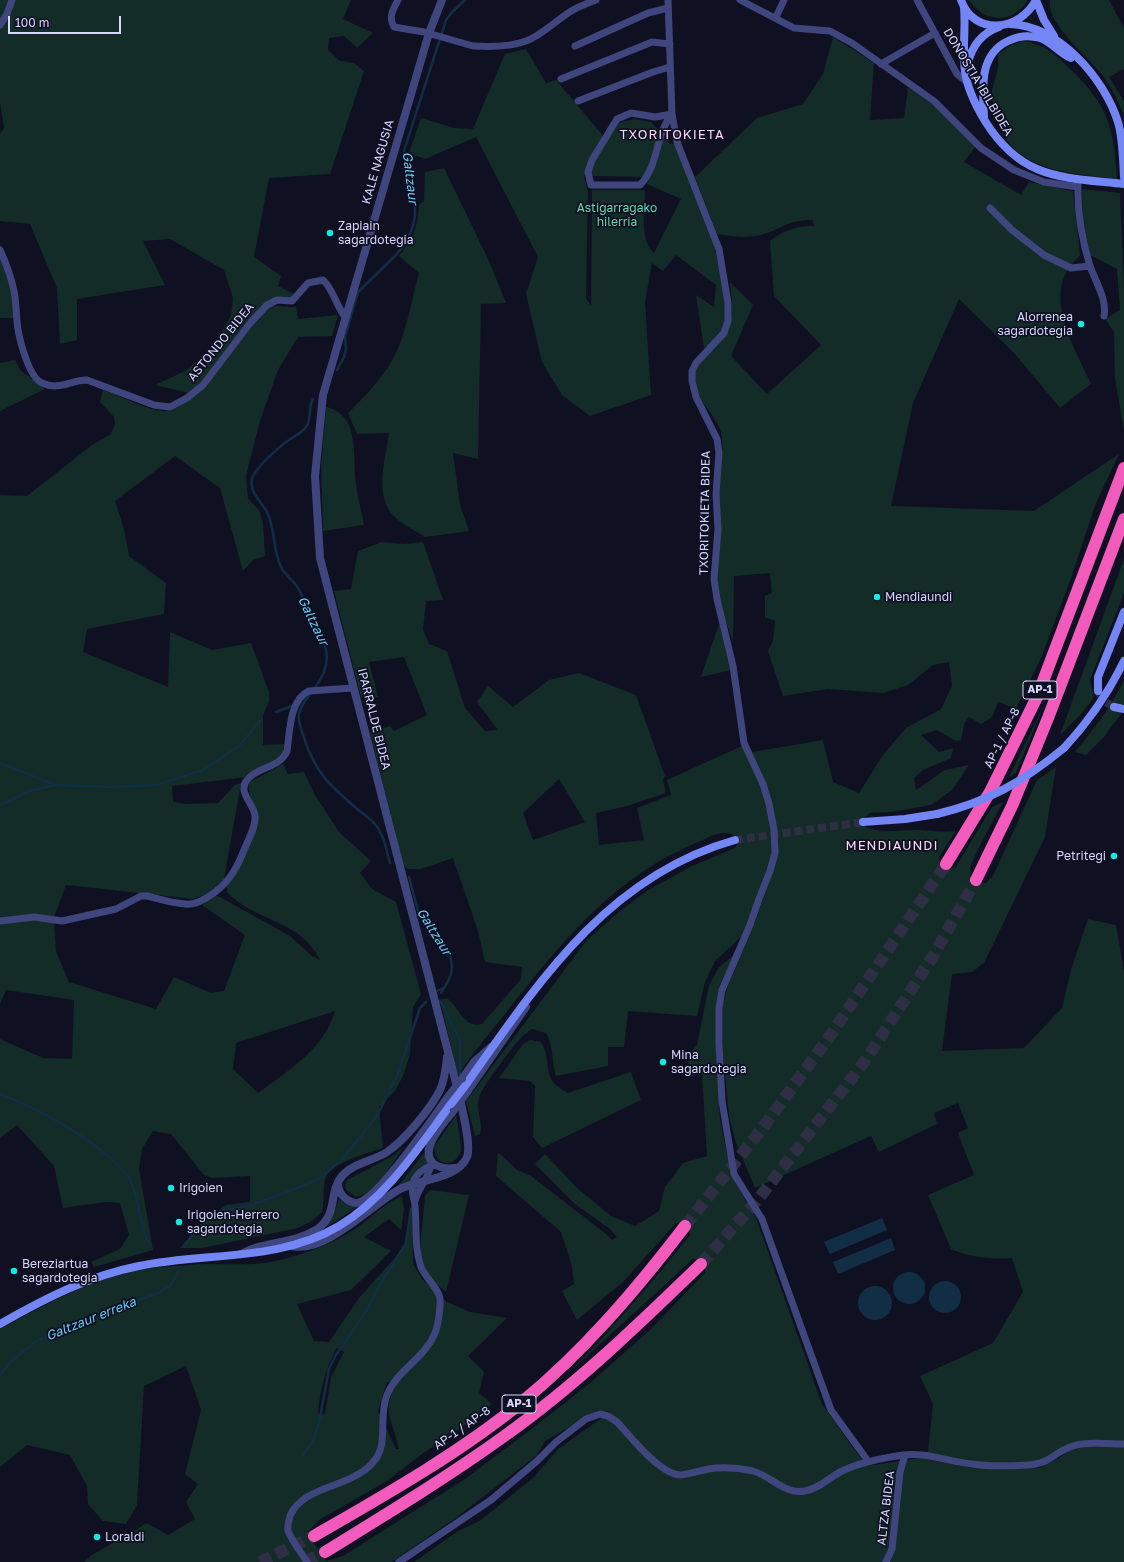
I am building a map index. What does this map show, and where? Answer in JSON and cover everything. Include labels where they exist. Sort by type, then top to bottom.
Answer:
[{"type":"highway","name":"AP-1 / AP-8","points":[[946,864],[990,792],[1037,697],[1124,468]]},
{"type":"highway","name":"AP-1","points":[[976,880],[1012,806],[1048,718],[1124,519]]},
{"type":"highway","name":"AP-1 / AP-8","points":[[314,1536],[400,1486],[476,1436],[523,1401],[562,1366],[604,1324],[647,1276],[685,1226]]},
{"type":"highway","name":"AP-1","points":[[325,1552],[436,1483],[504,1436],[572,1384],[632,1331],[701,1264]]},
{"type":"main road","points":[[967,80],[968,63],[974,46],[988,32],[1010,24],[1026,15],[1036,0]]},
{"type":"main road","points":[[1036,0],[1044,20],[1055,38],[1080,61],[1104,91],[1112,107],[1118,123],[1124,177]]},
{"type":"main road","points":[[962,4],[979,21],[1001,26]]},
{"type":"main road","points":[[962,4],[967,80]]},
{"type":"main road","points":[[1010,24],[1034,28],[1055,38]]},
{"type":"main road","points":[[984,118],[983,84],[986,65],[992,53],[1005,42],[1023,36],[1036,37],[1048,42],[1069,58],[1080,61]]},
{"type":"main road","name":"DONOSTIA IBILBIDEA","points":[[967,80],[984,118],[1004,148],[1023,163],[1078,183],[1124,184]]},
{"type":"main road","points":[[1098,691],[1098,677],[1124,612]]},
{"type":"main road","points":[[863,822],[905,819],[962,808],[986,799],[1037,771],[1064,748],[1085,726],[1103,701],[1124,661]]},
{"type":"main road","points":[[1114,707],[1124,709]]},
{"type":"main road","points":[[0,1324],[62,1290],[107,1274],[158,1262],[240,1254],[291,1246],[309,1240],[339,1226],[372,1202],[395,1178],[451,1104],[462,1084],[495,1044],[537,987],[586,929],[648,881],[705,850],[735,840]]},
{"type":"street","points":[[0,25],[7,14],[12,0]]},
{"type":"street","points":[[398,0],[391,13],[391,21],[394,27],[482,46],[502,46],[524,42],[533,38],[573,10],[594,0]]},
{"type":"street","name":"KALE NAGUSIA","points":[[322,402],[346,317],[442,0]]},
{"type":"street","name":"TXORITOKIETA BIDEA","points":[[668,0],[672,114],[677,142],[720,249],[728,303],[728,321],[724,333],[696,363],[692,371],[692,381],[696,397],[717,439],[719,453],[716,494],[718,529],[714,579],[717,599],[733,666],[744,742],[763,784],[770,804],[774,830],[775,853],[770,872],[722,990],[719,1008],[718,1044],[722,1101],[734,1174],[762,1219],[831,1410],[868,1461]]},
{"type":"street","points":[[740,0],[776,17],[794,28],[830,31],[852,43],[934,101],[981,148],[1014,170],[1044,182],[1078,183],[1080,222],[1090,266],[1106,306],[1104,316]]},
{"type":"street","points":[[776,17],[784,0]]},
{"type":"street","name":"DONOSTIA IBILBIDEA","points":[[917,0],[958,76],[967,80]]},
{"type":"street","points":[[575,46],[648,13],[668,8]]},
{"type":"street","points":[[881,64],[935,33]]},
{"type":"street","points":[[561,79],[652,42],[670,44]]},
{"type":"street","points":[[578,101],[653,72],[670,68]]},
{"type":"street","points":[[631,113],[655,117],[672,114],[664,123],[647,178],[640,185],[591,185],[588,172],[592,160],[617,119],[631,113]]},
{"type":"street","points":[[990,208],[1012,230],[1044,255],[1071,268],[1090,266]]},
{"type":"street","name":"ASTONDO BIDEA","points":[[0,250],[10,275],[14,293],[17,323],[26,357],[33,373],[41,382],[51,385],[66,386],[80,380],[87,380],[164,407],[177,404],[203,385],[251,322],[267,304],[277,300],[292,301],[308,283],[322,280],[327,283],[338,309],[346,317]]},
{"type":"street","name":"IPARRALDE BIDEA","points":[[322,402],[315,476],[320,558],[444,1038],[448,1052],[462,1084],[458,1097]]},
{"type":"street","points":[[0,921],[34,917],[62,921],[116,909],[141,896],[187,904],[200,902],[220,890],[229,881],[254,827],[256,818],[254,807],[246,797],[244,788],[247,780],[284,758],[287,751],[296,703],[304,694],[313,691],[353,688]]},
{"type":"street","points":[[443,1077],[462,1084],[527,1006],[537,987]]},
{"type":"street","points":[[427,1109],[443,1077],[444,1038]]},
{"type":"street","points":[[240,1254],[257,1246],[293,1239],[316,1229],[332,1210],[338,1184],[346,1172],[394,1147],[410,1131],[427,1109],[440,1090],[448,1052]]},
{"type":"street","points":[[291,1246],[306,1246],[329,1237],[358,1220],[384,1199],[400,1189],[451,1173],[460,1166],[466,1158],[469,1148],[458,1097],[453,1087],[443,1077]]},
{"type":"street","points":[[440,1090],[453,1087]]},
{"type":"street","points":[[338,1184],[342,1196],[351,1202],[360,1202],[371,1195],[451,1104]]},
{"type":"street","points":[[414,1199],[426,1180],[432,1164],[429,1147],[451,1104]]},
{"type":"street","points":[[432,1164],[449,1169],[460,1166]]},
{"type":"street","points":[[307,1562],[288,1530],[289,1519],[292,1511],[305,1498],[354,1477],[365,1471],[375,1461],[382,1449],[382,1416],[389,1390],[393,1382],[423,1352],[435,1333],[439,1317],[440,1295],[423,1271],[418,1258],[413,1184],[420,1172],[432,1164]]},
{"type":"street","points":[[400,1189],[414,1199]]},
{"type":"street","points":[[399,1562],[491,1500],[537,1461],[556,1442],[586,1419],[600,1414],[608,1416],[617,1422],[661,1466],[680,1475],[710,1469],[744,1469],[766,1476],[780,1486],[793,1491],[806,1491],[842,1471],[868,1461],[905,1455],[918,1454],[972,1464],[1027,1465],[1040,1464],[1051,1460],[1069,1447],[1077,1445],[1124,1444]]},
{"type":"street","name":"ALTZA BIDEA","points":[[886,1562],[892,1549],[900,1472],[905,1455]]},
{"type":"green space","points":[[0,0],[9,0],[5,13],[0,21]]},
{"type":"green space","points":[[14,0],[351,0],[343,19],[373,33],[357,48],[344,36],[329,38],[328,50],[340,61],[354,63],[364,71],[330,174],[269,178],[254,257],[281,276],[278,286],[296,295],[292,300],[266,302],[261,306],[207,377],[189,393],[155,385],[185,371],[211,350],[231,316],[233,298],[224,270],[170,239],[143,241],[165,285],[77,299],[77,340],[60,344],[57,288],[30,224],[0,221],[0,134],[4,128],[0,102],[0,29],[10,13]]},
{"type":"green space","points":[[969,0],[1028,0],[1022,8],[1014,14],[1007,17],[998,18],[990,17],[983,13],[975,8]]},
{"type":"green space","points":[[1050,0],[1109,0],[1124,28],[1124,69],[1109,77],[1124,101],[1124,116],[1104,77],[1061,30],[1050,9]]},
{"type":"green space","points":[[833,37],[874,63],[870,120],[904,118],[908,87],[942,111],[976,146],[964,162],[1021,195],[1029,182],[1073,191],[1080,255],[1065,275],[1061,287],[1060,301],[1067,330],[1091,384],[1060,408],[1015,354],[959,299],[913,403],[891,506],[1034,511],[1119,454],[1096,503],[1071,578],[1041,658],[1016,709],[998,702],[992,717],[981,724],[969,717],[964,724],[961,741],[954,740],[937,730],[921,735],[939,752],[953,748],[951,758],[923,770],[914,778],[916,790],[945,770],[969,765],[952,790],[931,805],[892,812],[870,813],[863,819],[866,827],[878,830],[956,831],[939,857],[941,864],[948,869],[955,868],[992,807],[1003,802],[970,867],[971,879],[978,883],[986,883],[993,876],[1037,780],[1056,767],[1045,837],[984,963],[972,972],[952,974],[942,1051],[1024,1048],[1062,1008],[1071,970],[1088,919],[1116,925],[1124,971],[1124,1441],[1084,1442],[1039,1461],[1000,1463],[963,1461],[928,1452],[933,1404],[920,1376],[993,1343],[1023,1292],[1012,1258],[981,1257],[951,1249],[928,1195],[974,1175],[958,1133],[968,1128],[958,1103],[934,1113],[937,1124],[879,1152],[871,1136],[755,1188],[736,1143],[729,1116],[723,1055],[723,1004],[728,986],[754,925],[773,871],[769,795],[762,773],[752,752],[823,740],[833,782],[859,793],[883,755],[906,728],[941,709],[952,686],[949,662],[933,665],[908,685],[883,693],[828,689],[783,696],[768,651],[773,641],[775,620],[765,618],[765,596],[772,593],[770,573],[734,576],[733,641],[719,598],[716,561],[716,533],[722,440],[718,425],[699,396],[694,380],[698,365],[721,341],[730,326],[732,302],[730,282],[753,305],[731,356],[767,394],[821,345],[774,296],[770,241],[790,229],[814,226],[813,220],[797,221],[767,233],[749,237],[717,234],[695,177],[757,118],[803,104],[823,74]]},
{"type":"green space","points":[[1023,41],[1036,44],[1047,49],[1057,57],[1081,79],[1100,104],[1106,116],[1114,144],[1117,179],[1074,174],[1035,163],[1020,153],[1007,140],[997,121],[992,97],[998,66],[997,55],[1011,45]]},
{"type":"green space","name":"Astigarragako hilerria","points":[[526,49],[546,83],[556,80],[604,137],[591,157],[584,177],[588,192],[586,298],[591,306],[592,190],[645,190],[644,224],[646,240],[654,253],[681,199],[647,184],[656,165],[664,138],[670,144],[675,144],[713,239],[726,302],[726,320],[722,332],[712,343],[704,348],[696,295],[714,307],[716,285],[676,255],[663,271],[652,263],[645,302],[651,395],[590,416],[562,395],[542,362],[526,294],[538,257],[476,137],[425,159],[409,153],[421,118],[454,128],[473,129],[505,54]]},
{"type":"green space","points":[[634,119],[651,122],[660,132],[646,177],[591,176],[594,160],[619,123]]},
{"type":"green space","points":[[444,168],[489,261],[506,303],[481,304],[478,459],[453,453],[460,505],[469,531],[425,537],[398,520],[392,514],[387,505],[382,485],[389,433],[357,434],[348,413],[381,377],[396,354],[408,320],[419,273],[399,256],[408,244],[414,232],[419,204],[424,201],[425,172]]},
{"type":"green space","points":[[1082,189],[1120,193],[1124,288],[1124,431],[1115,379],[1114,332],[1105,319],[1120,310],[1117,269],[1090,255],[1083,220]]},
{"type":"green space","points":[[0,254],[9,278],[14,318],[0,318]]},
{"type":"green space","points":[[272,306],[296,307],[298,319],[338,315],[332,336],[298,337],[278,370],[260,421],[246,476],[248,499],[259,510],[263,523],[265,556],[253,560],[243,571],[220,488],[175,456],[115,501],[124,529],[129,556],[166,583],[164,614],[87,629],[83,652],[168,687],[170,632],[212,650],[251,643],[269,692],[269,702],[263,715],[263,745],[285,744],[282,753],[277,758],[247,777],[172,786],[173,802],[186,804],[218,803],[235,785],[241,783],[224,879],[207,894],[193,899],[66,885],[54,917],[0,918],[0,495],[27,496],[92,445],[111,434],[115,424],[114,417],[100,402],[103,390],[140,405],[163,411],[175,408],[188,400],[218,370],[264,310]]},
{"type":"green space","points":[[15,360],[20,370],[45,389],[0,411],[0,363]]},
{"type":"green space","points":[[326,407],[337,411],[345,418],[350,427],[353,438],[357,488],[364,525],[323,531],[321,467]]},
{"type":"green space","points":[[382,542],[405,544],[423,542],[443,600],[426,601],[423,630],[429,644],[447,651],[465,708],[485,731],[498,730],[477,702],[488,686],[513,707],[549,680],[579,673],[636,695],[665,776],[663,780],[666,793],[627,806],[596,813],[599,845],[644,840],[637,808],[671,795],[667,780],[742,746],[760,783],[767,805],[772,849],[770,863],[743,935],[715,961],[705,982],[697,1016],[628,1011],[624,1047],[608,1047],[608,1066],[556,1076],[548,1036],[543,1032],[532,1029],[516,1043],[481,1092],[478,1107],[481,1129],[480,1134],[475,1136],[466,1101],[587,940],[645,892],[692,866],[735,848],[740,840],[734,836],[724,833],[713,835],[668,856],[641,873],[617,891],[572,934],[551,957],[458,1075],[440,1000],[447,998],[466,1020],[476,1025],[482,1024],[521,979],[522,967],[485,962],[478,931],[453,858],[421,869],[407,869],[403,864],[370,732],[390,726],[394,731],[427,715],[404,657],[369,662],[378,697],[361,697],[334,591],[351,589],[358,551]],"holes":[[[559,779],[585,822],[533,840],[523,813]]]},
{"type":"green space","points":[[1124,559],[1124,593],[1090,680],[1094,697],[1081,714],[1060,735]]},
{"type":"green space","points":[[719,624],[731,670],[701,677]]},
{"type":"green space","points":[[1124,680],[1124,710],[1104,737],[1086,755],[1075,752],[1102,718]]},
{"type":"green space","points":[[1044,705],[1016,773],[1009,777]]},
{"type":"green space","points":[[283,764],[288,774],[304,772],[315,795],[339,832],[371,861],[360,873],[372,889],[396,902],[421,994],[413,1007],[410,1054],[403,1076],[395,1091],[379,1107],[383,1148],[342,1163],[329,1172],[325,1181],[322,1212],[312,1221],[298,1228],[202,1248],[180,1248],[202,1222],[226,1205],[250,1202],[250,1176],[212,1178],[204,1175],[171,1134],[153,1131],[142,1149],[139,1169],[153,1250],[94,1267],[91,1262],[120,1249],[129,1235],[120,1203],[106,1202],[63,1208],[54,1166],[17,1125],[0,1138],[0,1039],[43,1058],[72,1059],[74,1000],[6,990],[0,1004],[0,923],[35,919],[54,923],[56,951],[69,982],[156,1009],[174,977],[211,993],[224,991],[245,935],[202,905],[216,896],[290,936],[312,956],[320,960],[311,946],[301,936],[289,928],[251,910],[238,902],[227,892],[227,887],[234,878],[258,824],[258,817],[249,792],[250,782]],"holes":[[[335,1011],[323,1037],[304,1058],[258,1093],[233,1069],[236,1043]]]},
{"type":"green space","points":[[734,955],[719,987],[716,1052],[720,1120],[732,1177],[756,1218],[822,1404],[866,1466],[921,1458],[972,1468],[1038,1468],[1054,1461],[1073,1449],[1089,1447],[1124,1447],[1124,1562],[414,1562],[458,1531],[481,1520],[534,1477],[558,1449],[610,1412],[599,1410],[545,1441],[537,1455],[457,1517],[392,1562],[84,1562],[92,1555],[147,1523],[168,1535],[195,1519],[186,1502],[198,1484],[185,1474],[201,1410],[186,1366],[144,1386],[137,1505],[126,1524],[103,1521],[88,1504],[87,1486],[70,1455],[27,1445],[0,1467],[0,1329],[78,1289],[119,1275],[140,1270],[185,1265],[271,1262],[300,1254],[330,1243],[349,1233],[385,1206],[402,1196],[404,1209],[401,1230],[389,1219],[364,1237],[391,1251],[351,1290],[297,1304],[314,1341],[329,1342],[359,1298],[404,1248],[412,1211],[413,1264],[422,1279],[447,1302],[470,1312],[507,1318],[468,1356],[484,1372],[479,1393],[492,1404],[387,1481],[319,1520],[307,1533],[326,1561],[343,1556],[465,1479],[590,1383],[650,1330],[705,1273],[705,1262],[693,1259],[564,1377],[598,1343],[690,1235],[687,1223],[676,1223],[623,1282],[577,1320],[562,1291],[574,1284],[572,1266],[561,1232],[496,1176],[498,1152],[517,1170],[531,1176],[612,1240],[617,1237],[610,1229],[575,1204],[535,1164],[545,1154],[577,1188],[611,1216],[635,1226],[659,1211],[665,1187],[683,1163],[707,1156],[702,1075],[685,1076],[691,1051],[697,1045],[709,985],[719,967]],"holes":[[[337,1348],[344,1352],[331,1377],[325,1414],[318,1413],[324,1379]],[[387,1382],[398,1382],[390,1400],[389,1408],[391,1422],[399,1449],[396,1449],[378,1411]]]},
{"type":"green space","points":[[530,1040],[541,1042],[545,1050],[548,1070],[553,1082],[568,1093],[631,1072],[641,1100],[542,1148],[533,1137],[535,1086],[530,1081],[499,1078],[523,1044]]},
{"type":"green space","points":[[456,1115],[461,1149],[460,1153],[454,1161],[443,1163],[436,1155],[434,1147]]},
{"type":"green space","points":[[404,1147],[383,1177],[370,1190],[363,1195],[356,1197],[346,1190],[345,1185],[347,1180],[391,1157]]},
{"type":"green space","points":[[424,1153],[428,1163],[419,1168],[411,1181],[398,1186]]},
{"type":"green space","points":[[430,1190],[469,1195],[446,1292],[427,1273],[421,1258],[421,1236],[425,1196]]},
{"type":"green space","points":[[339,1199],[347,1205],[357,1207],[328,1226],[327,1224]]},
{"type":"water","points":[[882,1218],[887,1230],[830,1254],[824,1242]]},
{"type":"water","points":[[891,1238],[895,1250],[838,1274],[833,1262]]},
{"type":"water","points":[[906,1272],[912,1272],[922,1279],[925,1288],[924,1294],[918,1301],[912,1304],[906,1304],[896,1297],[893,1291],[893,1285],[900,1275]]},
{"type":"water","points":[[942,1281],[948,1281],[957,1285],[961,1297],[957,1309],[948,1313],[942,1313],[933,1309],[929,1300],[929,1294],[933,1285]]},
{"type":"water","points":[[875,1286],[887,1291],[892,1303],[887,1315],[875,1320],[863,1315],[858,1303],[863,1291]]},
{"type":"waterway","name":"Galtzaur","points":[[337,370],[344,357],[346,349],[345,337],[358,292],[395,256],[406,243],[412,229],[415,216],[415,203],[407,179],[404,151],[446,20],[465,0]]},
{"type":"waterway","name":"Galtzaur","points":[[313,399],[309,420],[306,427],[279,448],[262,464],[254,475],[252,484],[254,493],[268,514],[272,527],[278,561],[284,572],[301,592],[324,644],[327,661],[321,679],[314,689]]},
{"type":"waterway","name":"Galtzaur","points":[[311,693],[302,705],[299,719],[304,738],[313,760],[330,785],[377,827],[384,842],[390,863]]},
{"type":"waterway","points":[[276,712],[292,706]]},
{"type":"waterway","points":[[0,805],[29,791],[55,785],[112,787],[157,785],[203,770],[239,746],[261,720]]},
{"type":"waterway","points":[[0,763],[53,784]]},
{"type":"waterway","name":"Galtzaur","points":[[409,877],[419,914],[450,956],[452,966],[450,976],[441,993]]},
{"type":"waterway","name":"Galtzaur erreka","points":[[437,991],[445,987]]},
{"type":"waterway","points":[[440,1001],[460,1040],[460,1077]]},
{"type":"waterway","name":"Galtzaur erreka","points":[[185,1247],[195,1230],[222,1211],[248,1206],[295,1189],[320,1178],[341,1161],[377,1116],[397,1076],[420,1008],[426,1002]]},
{"type":"waterway","points":[[0,1094],[41,1112],[79,1134],[121,1167],[133,1185],[142,1226],[148,1242]]},
{"type":"waterway","points":[[303,1456],[313,1440],[319,1423],[329,1369],[336,1355],[367,1310],[375,1293],[406,1243],[411,1209]]},
{"type":"waterway","name":"Galtzaur erreka","points":[[0,1375],[14,1359],[35,1342],[65,1327],[156,1294],[171,1285],[181,1267]]},
{"type":"tunnel","points":[[1099,693],[1104,701],[1114,707]]},
{"type":"tunnel","points":[[735,840],[863,822]]},
{"type":"tunnel","points":[[685,1226],[764,1126],[827,1040],[946,864]]},
{"type":"tunnel","points":[[701,1264],[759,1198],[865,1061],[933,956],[976,880]]},
{"type":"tunnel","points":[[260,1562],[314,1536]]},
{"type":"tunnel","points":[[305,1562],[325,1552]]},
{"type":"place","name":"Zapiain sagardotegia","points":[[330,233]]},
{"type":"place","name":"Alorrenea sagardotegia","points":[[1081,324]]},
{"type":"place","name":"Mendiaundi","points":[[877,597]]},
{"type":"place","name":"Petritegi","points":[[1114,856]]},
{"type":"place","name":"Mina sagardotegia","points":[[663,1062]]},
{"type":"place","name":"Irigoien","points":[[171,1188]]},
{"type":"place","name":"Irigoien-Herrero sagardotegia","points":[[179,1222]]},
{"type":"place","name":"Bereziartua sagardotegia","points":[[14,1271]]},
{"type":"place","name":"Loraldi","points":[[97,1537]]},
{"type":"district","name":"TXORITOKIETA","points":[[672,135]]},
{"type":"district","name":"MENDIAUNDI","points":[[892,846]]}]
